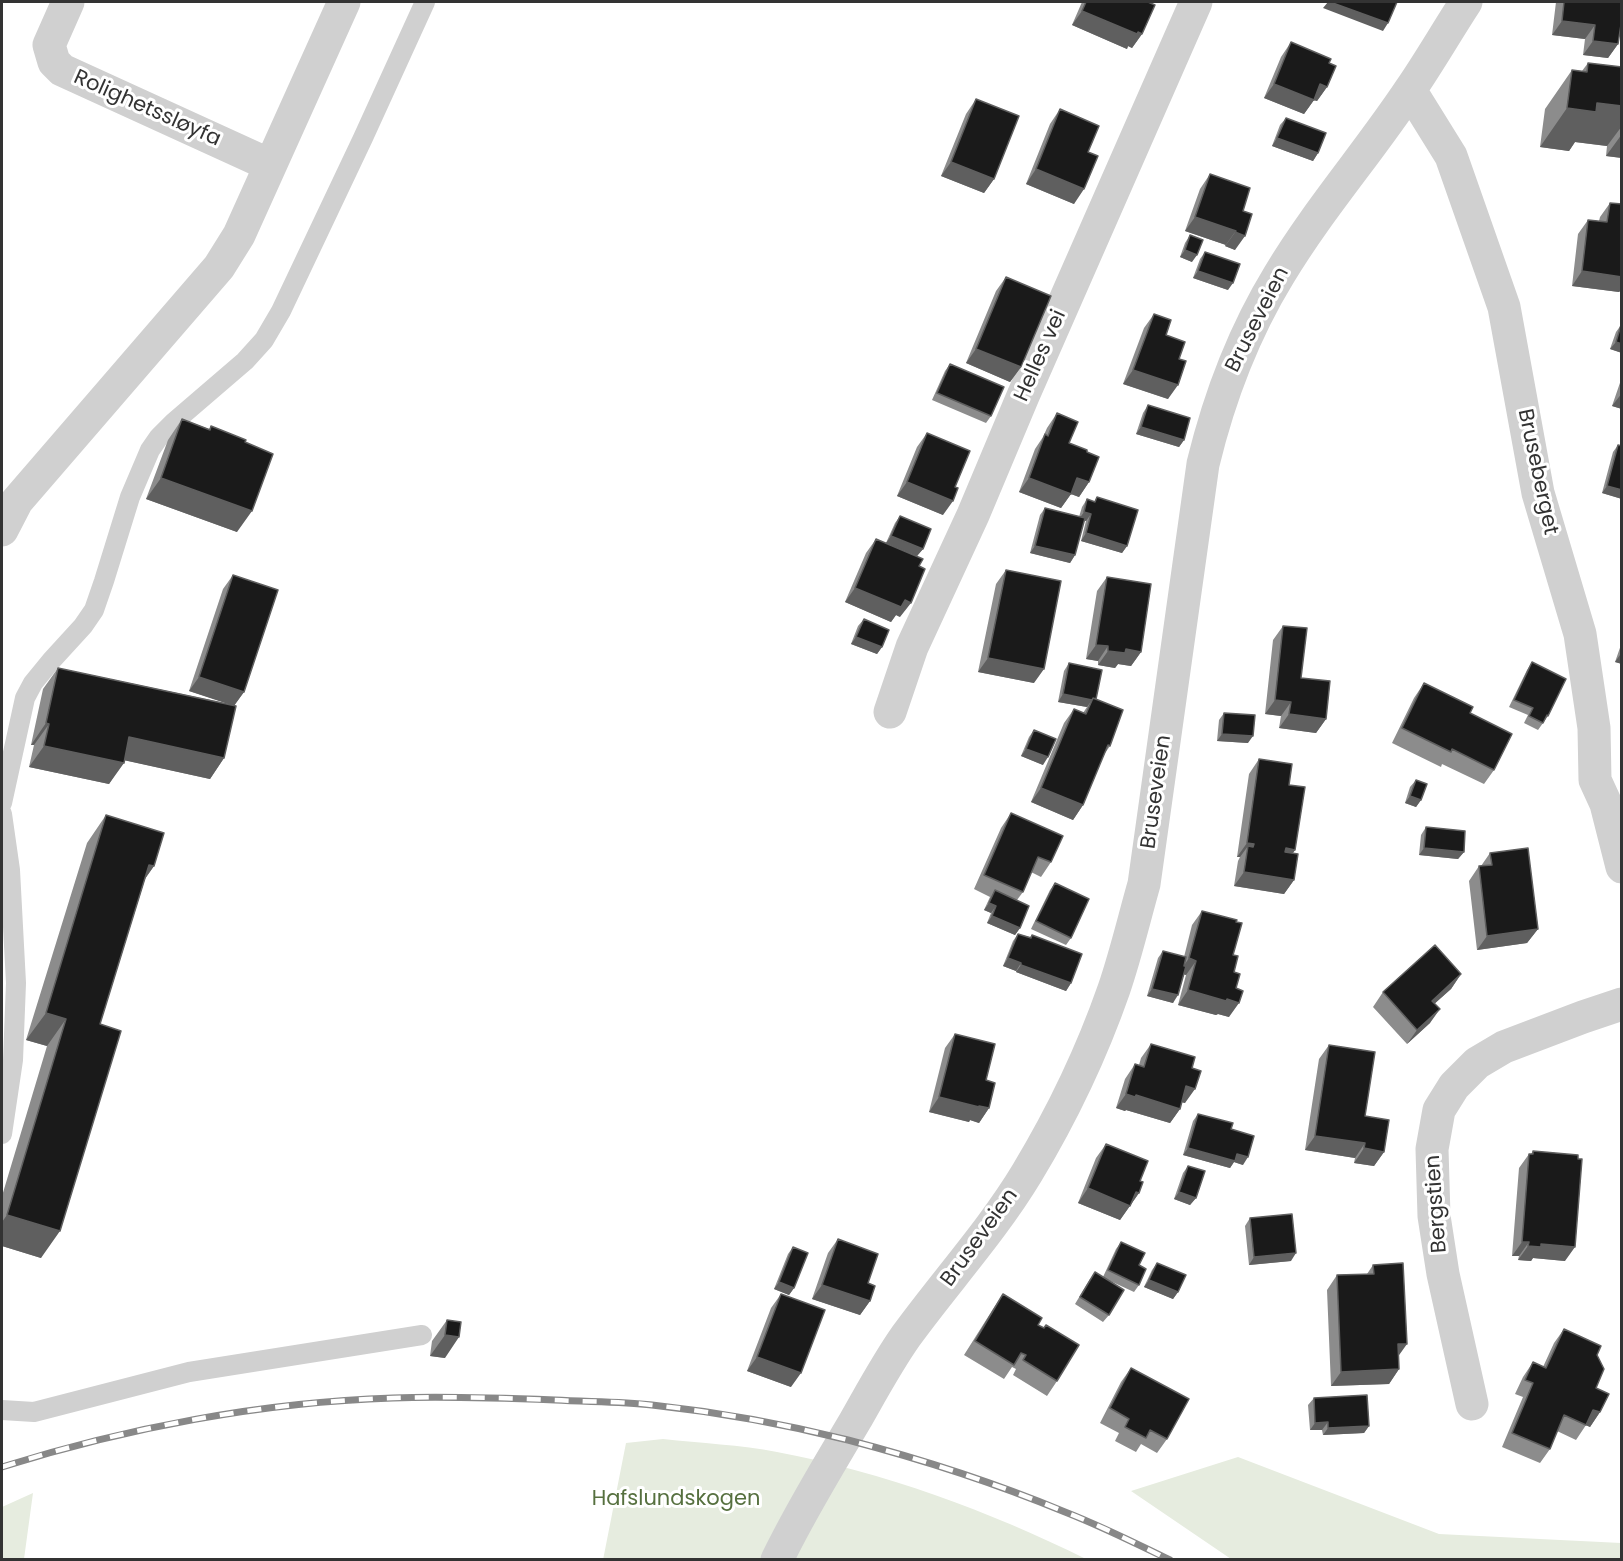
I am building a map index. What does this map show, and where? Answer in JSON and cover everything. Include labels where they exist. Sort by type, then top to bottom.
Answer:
[{"type":"street","name":"Rolighetssløyfa","points":[[68,2],[49,45],[54,62],[62,70],[270,165]]},
{"type":"street","points":[[2,530],[17,501],[219,267],[239,235],[344,2]]},
{"type":"street","name":"Helles vei","points":[[890,712],[912,646],[973,515],[1196,2]]},
{"type":"street","name":"Bruseveien","points":[[777,1560],[789,1535],[906,1337],[981,1241],[1027,1173],[1064,1104],[1092,1044],[1114,990],[1144,884],[1203,464],[1223,392],[1236,360],[1279,274],[1410,90],[1466,2]]},
{"type":"street","name":"Bruseberget","points":[[1410,90],[1450,156],[1504,307],[1538,493],[1580,634],[1594,728],[1595,780],[1606,804],[1622,867]]},
{"type":"street","name":"Bergstien","points":[[1472,1404],[1443,1274],[1434,1216],[1432,1149],[1439,1110],[1454,1086],[1477,1063],[1504,1047],[1622,1004]]},
{"type":"lane","points":[[2,803],[4,776],[25,698],[33,683],[83,626],[94,610],[130,497],[150,450],[174,422],[245,361],[264,340],[281,311],[425,2]]},
{"type":"lane","points":[[2,814],[10,870],[16,983],[13,1060],[2,1134]]},
{"type":"lane","points":[[2,1410],[34,1412],[189,1372],[422,1335]]},
{"type":"green space","name":"Hafslundskogen","points":[[663,1439],[763,1450],[856,1470],[974,1509],[1086,1559],[603,1560],[626,1443]]},
{"type":"green space","points":[[1238,1457],[1439,1534],[1621,1543],[1621,1559],[1231,1559],[1131,1491]]},
{"type":"green space","points":[[33,1493],[24,1559],[2,1559],[2,1507]]},
{"type":"building","points":[[1086,2],[1148,2],[1155,5],[1142,34],[1138,32],[1137,34],[1082,11]]},
{"type":"building","points":[[1330,2],[1397,2],[1388,23]]},
{"type":"building","points":[[1564,2],[1622,2],[1618,44],[1593,41],[1595,25],[1562,21]]},
{"type":"building","points":[[1291,42],[1331,59],[1329,63],[1336,66],[1327,87],[1320,84],[1314,100],[1274,84]]},
{"type":"building","points":[[1588,63],[1622,67],[1622,106],[1597,103],[1596,112],[1567,108],[1572,70],[1587,72]]},
{"type":"building","points":[[976,99],[1019,116],[994,179],[951,162]]},
{"type":"building","points":[[1060,109],[1099,126],[1088,152],[1098,156],[1084,189],[1036,169]]},
{"type":"building","points":[[1286,118],[1326,133],[1318,153],[1277,138]]},
{"type":"building","points":[[1210,174],[1250,188],[1243,211],[1252,214],[1245,236],[1195,217]]},
{"type":"building","points":[[1610,203],[1622,204],[1622,277],[1582,271],[1588,220],[1607,222]]},
{"type":"building","points":[[1190,235],[1203,240],[1197,255],[1185,250]]},
{"type":"building","points":[[1205,252],[1240,264],[1233,283],[1198,271]]},
{"type":"building","points":[[1006,277],[1051,296],[1021,367],[976,349]]},
{"type":"building","points":[[1154,314],[1171,320],[1166,335],[1185,342],[1179,359],[1186,361],[1178,385],[1133,370]]},
{"type":"building","points":[[1622,325],[1622,344],[1616,342]]},
{"type":"building","points":[[950,364],[1004,387],[991,416],[937,393]]},
{"type":"building","points":[[1148,405],[1190,418],[1184,440],[1141,427]]},
{"type":"building","points":[[1057,413],[1078,422],[1069,443],[1099,457],[1089,482],[1077,478],[1071,494],[1029,478],[1045,434],[1048,436]]},
{"type":"building","points":[[182,419],[210,430],[211,426],[273,454],[252,511],[161,478]]},
{"type":"building","points":[[927,433],[970,451],[955,487],[958,488],[953,501],[907,482]]},
{"type":"building","points":[[1618,445],[1622,446],[1622,490],[1607,486]]},
{"type":"building","points":[[1097,497],[1138,510],[1127,546],[1086,533],[1091,514],[1084,512],[1087,499],[1095,502]]},
{"type":"building","points":[[1045,508],[1085,518],[1075,555],[1035,546]]},
{"type":"building","points":[[900,516],[931,529],[923,549],[891,536]]},
{"type":"building","points":[[876,539],[923,559],[919,566],[925,569],[911,603],[905,600],[901,607],[855,588]]},
{"type":"building","points":[[1006,570],[1061,581],[1044,669],[988,658]]},
{"type":"building","points":[[233,575],[278,590],[244,692],[199,677]]},
{"type":"building","points":[[1107,577],[1151,584],[1141,652],[1126,649],[1125,653],[1108,651],[1108,646],[1096,645]]},
{"type":"building","points":[[864,619],[889,630],[882,647],[856,637]]},
{"type":"building","points":[[1283,626],[1307,628],[1301,678],[1330,681],[1326,719],[1289,714],[1291,702],[1275,700]]},
{"type":"building","points":[[1532,662],[1566,679],[1543,723],[1529,716],[1533,708],[1514,700]]},
{"type":"building","points":[[1069,663],[1102,670],[1096,699],[1063,694]]},
{"type":"building","points":[[58,668],[236,706],[224,758],[129,737],[124,763],[44,746],[49,724],[46,723]]},
{"type":"building","points":[[1424,683],[1473,707],[1470,713],[1512,734],[1494,770],[1402,728]]},
{"type":"building","points":[[1093,698],[1123,710],[1110,746],[1108,745],[1083,805],[1041,788],[1074,709],[1086,714]]},
{"type":"building","points":[[1224,713],[1255,715],[1253,736],[1222,734]]},
{"type":"building","points":[[1034,730],[1056,739],[1048,757],[1026,749]]},
{"type":"building","points":[[1259,759],[1292,764],[1289,785],[1305,787],[1295,850],[1286,848],[1285,852],[1298,854],[1294,880],[1244,872],[1248,846],[1253,847],[1254,844],[1247,843]]},
{"type":"building","points":[[1416,780],[1427,784],[1421,800],[1410,796]]},
{"type":"building","points":[[1011,813],[1063,836],[1051,862],[1038,857],[1023,892],[984,875]]},
{"type":"building","points":[[106,815],[164,833],[154,866],[149,865],[100,1024],[121,1031],[60,1231],[7,1215],[66,1019],[46,1013]]},
{"type":"building","points":[[1426,827],[1465,831],[1464,852],[1424,848]]},
{"type":"building","points":[[1528,848],[1538,929],[1487,936],[1479,866],[1492,865],[1490,853]]},
{"type":"building","points":[[1055,883],[1089,899],[1071,938],[1036,921]]},
{"type":"building","points":[[995,890],[1029,906],[1020,928],[992,916],[996,906],[989,903]]},
{"type":"building","points":[[1202,911],[1242,923],[1233,955],[1238,956],[1234,972],[1240,974],[1236,988],[1243,991],[1239,1003],[1188,990],[1196,961],[1189,958]]},
{"type":"building","points":[[1018,934],[1031,938],[1032,935],[1082,954],[1071,983],[1008,958]]},
{"type":"building","points":[[1435,945],[1461,974],[1432,1001],[1440,1009],[1417,1030],[1383,992]]},
{"type":"building","points":[[1163,951],[1186,957],[1184,966],[1186,966],[1178,995],[1152,989]]},
{"type":"building","points":[[955,1034],[995,1044],[986,1080],[995,1083],[989,1108],[939,1097]]},
{"type":"building","points":[[1151,1044],[1195,1057],[1192,1068],[1201,1071],[1195,1089],[1186,1086],[1180,1109],[1126,1094],[1135,1064],[1144,1067]]},
{"type":"building","points":[[1329,1045],[1375,1052],[1365,1116],[1389,1120],[1384,1152],[1364,1148],[1365,1143],[1315,1136]]},
{"type":"building","points":[[1198,1114],[1233,1123],[1231,1129],[1254,1136],[1248,1157],[1237,1154],[1235,1161],[1188,1148]]},
{"type":"building","points":[[1106,1144],[1148,1161],[1140,1181],[1143,1182],[1139,1193],[1136,1192],[1130,1206],[1088,1188]]},
{"type":"building","points":[[1533,1151],[1578,1155],[1578,1159],[1582,1159],[1575,1247],[1541,1244],[1541,1247],[1528,1246],[1529,1242],[1522,1242],[1529,1154],[1533,1154]]},
{"type":"building","points":[[1188,1166],[1205,1171],[1196,1198],[1179,1192]]},
{"type":"building","points":[[1292,1214],[1296,1253],[1254,1257],[1250,1218]]},
{"type":"building","points":[[838,1239],[878,1254],[868,1283],[875,1286],[870,1301],[822,1285]]},
{"type":"building","points":[[1121,1242],[1145,1253],[1139,1265],[1146,1269],[1139,1285],[1108,1270]]},
{"type":"building","points":[[793,1247],[808,1253],[794,1288],[779,1282]]},
{"type":"building","points":[[1157,1263],[1186,1275],[1178,1292],[1149,1280]]},
{"type":"building","points":[[1403,1263],[1407,1344],[1398,1344],[1399,1369],[1341,1372],[1337,1275],[1374,1274],[1373,1265]]},
{"type":"building","points":[[1095,1272],[1124,1290],[1109,1315],[1080,1297]]},
{"type":"building","points":[[781,1294],[825,1310],[801,1373],[757,1357]]},
{"type":"building","points":[[1003,1294],[1042,1318],[1038,1325],[1044,1328],[1046,1325],[1079,1345],[1057,1381],[1023,1360],[1026,1355],[1021,1353],[1014,1365],[975,1341]]},
{"type":"building","points":[[447,1320],[461,1322],[459,1337],[445,1335]]},
{"type":"building","points":[[1564,1329],[1601,1346],[1597,1355],[1604,1369],[1596,1388],[1609,1394],[1600,1412],[1593,1410],[1586,1425],[1564,1415],[1550,1449],[1512,1433],[1533,1383],[1525,1380],[1533,1362],[1546,1368]]},
{"type":"building","points":[[1131,1368],[1189,1399],[1167,1439],[1150,1430],[1146,1438],[1125,1427],[1129,1419],[1110,1408]]},
{"type":"building","points":[[1367,1395],[1369,1426],[1328,1428],[1328,1422],[1315,1423],[1314,1398]]},
{"type":"railway","points":[[2,1467],[97,1440],[146,1429],[244,1411],[294,1405],[434,1397],[616,1402],[701,1411],[775,1424],[903,1455],[1039,1501],[1170,1560]]}]
